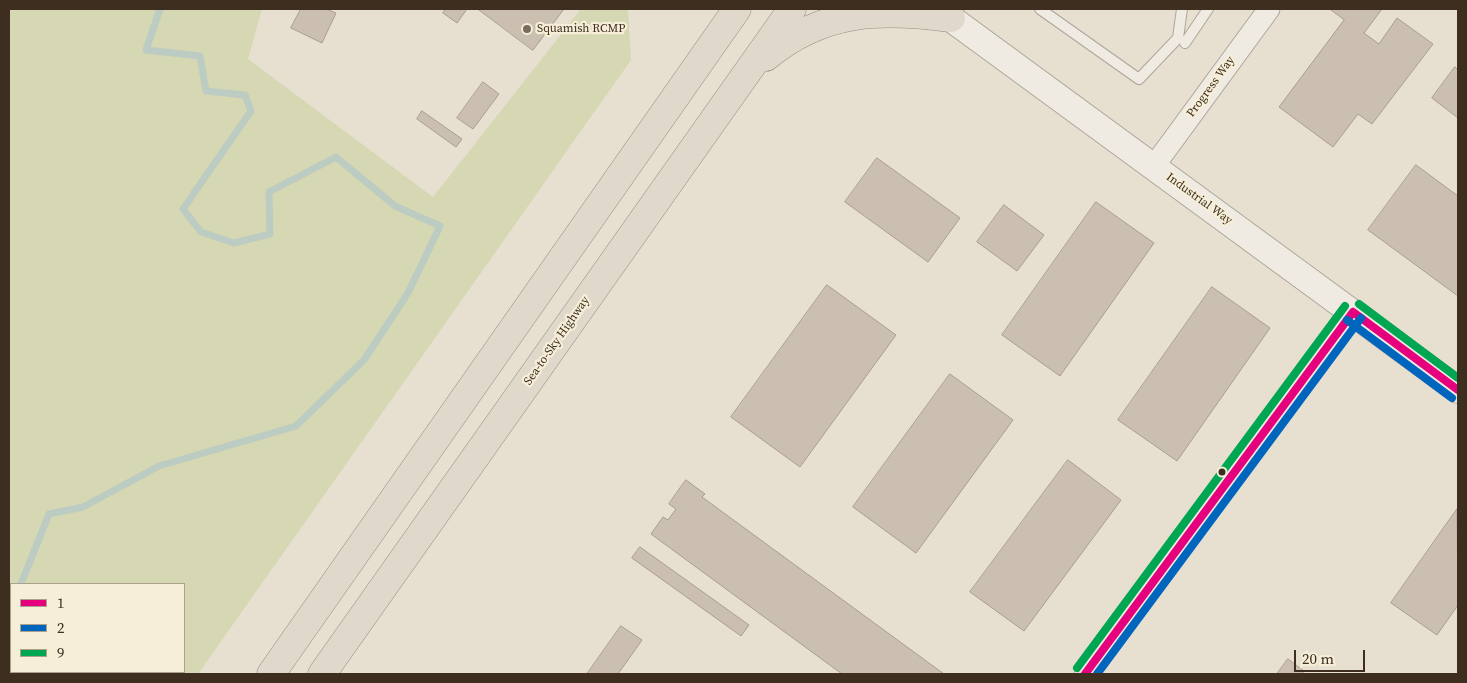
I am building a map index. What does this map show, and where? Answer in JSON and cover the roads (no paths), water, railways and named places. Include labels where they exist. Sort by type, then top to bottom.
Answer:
[{"type":"highway","points":[[711,45],[724,9]]},
{"type":"highway","points":[[270,674],[738,9]]},
{"type":"highway","name":"Sea-to-Sky Highway","points":[[322,674],[792,9]]},
{"type":"highway","points":[[746,74],[778,47],[812,26],[870,13],[945,12]]},
{"type":"street","name":"Progress Way","points":[[1154,166],[1269,9]]},
{"type":"street","name":"Industrial Way","points":[[945,12],[1458,390]]},
{"type":"street","points":[[1085,674],[1353,312]]},
{"type":"lane","points":[[1040,9],[1139,79],[1178,38],[1182,9]]},
{"type":"lane","points":[[1185,43],[1208,9]]},
{"type":"waterway","points":[[21,583],[49,514],[83,507],[159,466],[296,426],[364,360],[408,293],[440,226],[395,206],[336,157],[269,192],[270,234],[234,243],[201,232],[183,209],[251,111],[245,95],[206,91],[200,56],[146,50],[160,9]]},
{"type":"place","name":"Squamish RCMP","points":[[527,29]]}]
